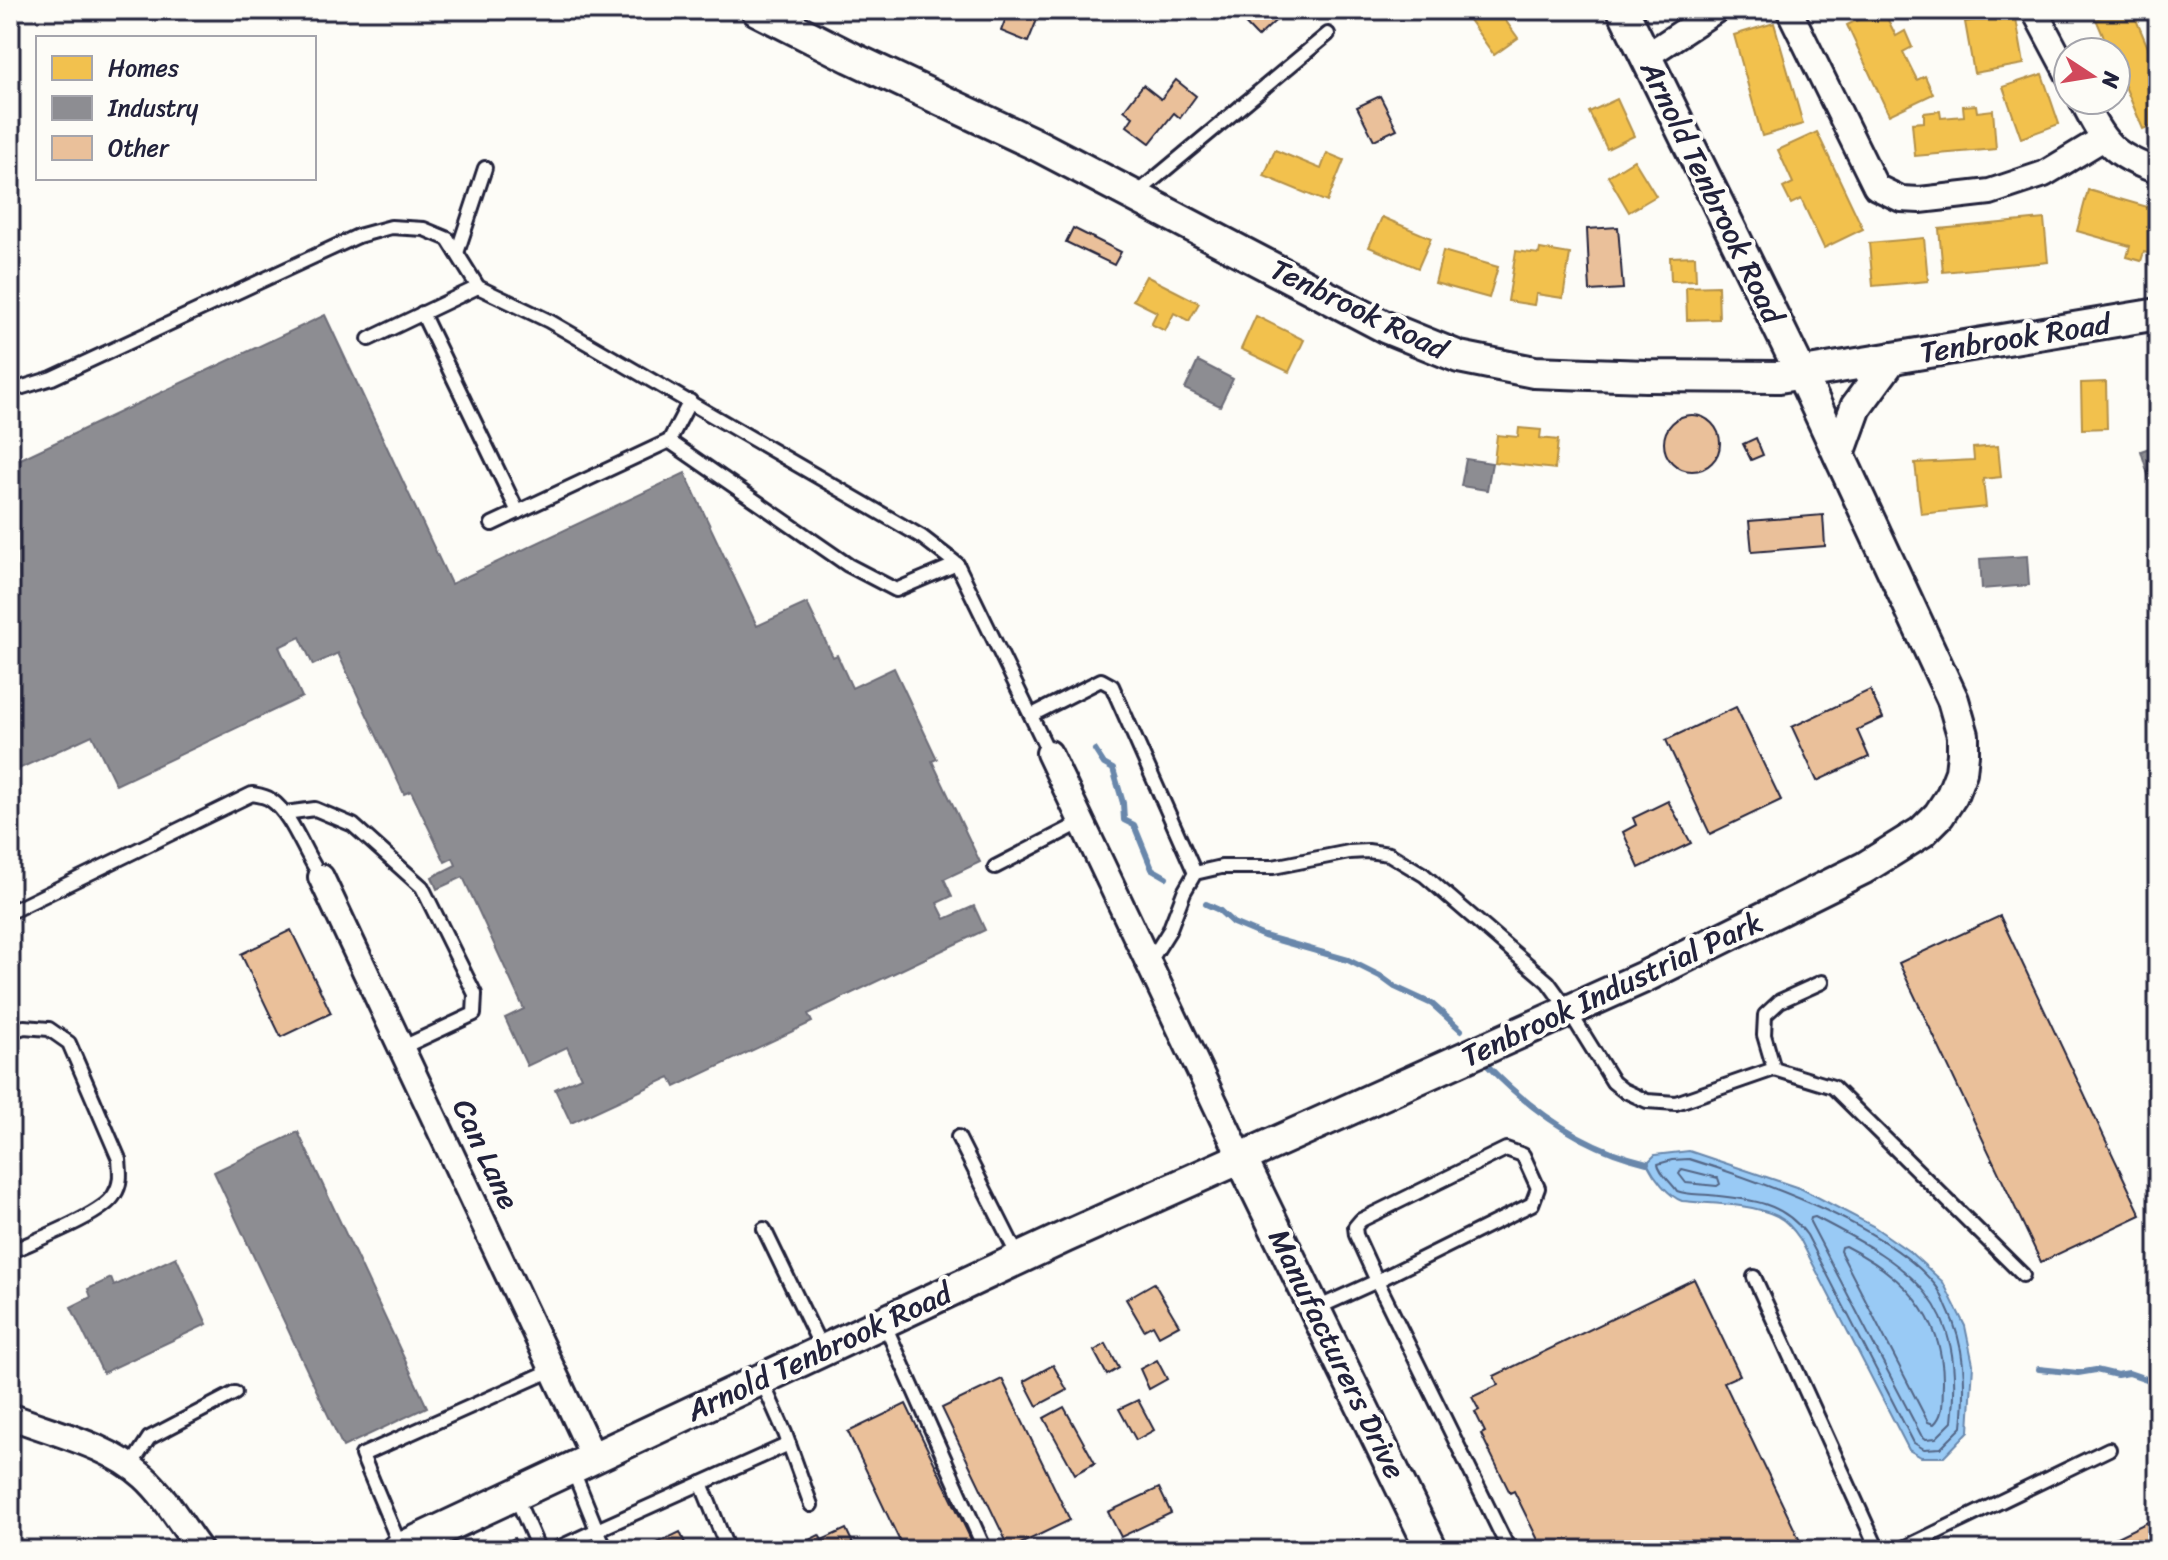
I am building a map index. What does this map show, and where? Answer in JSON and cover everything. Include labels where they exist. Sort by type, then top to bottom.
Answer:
[{"type":"street","name":"Tenbrook Road","points":[[757,10],[1135,195],[1385,327],[1459,357],[1534,372],[1779,377],[2158,314]]},
{"type":"street","name":"Arnold Tenbrook Road","points":[[1623,10],[1801,373]]},
{"type":"street","points":[[1645,57],[1716,10]]},
{"type":"street","points":[[1789,10],[1876,187],[1901,199],[1920,200],[1990,192],[2044,174],[2102,139]]},
{"type":"street","points":[[2034,10],[2052,44]]},
{"type":"street","points":[[2090,116],[2102,139],[2129,161],[2158,171]]},
{"type":"street","points":[[1732,377],[1752,366],[1764,354],[1771,337],[1772,315]]},
{"type":"street","points":[[1839,454],[1856,407],[1892,358]]},
{"type":"street","name":"Tenbrook Industrial Park","points":[[1241,1158],[1569,1011],[1779,912],[1877,860],[1926,828],[1952,795],[1961,772],[1963,754],[1963,735],[1957,711],[1801,373]]},
{"type":"street","points":[[1049,753],[1241,1158]]},
{"type":"street","name":"Can Lane","points":[[321,877],[552,1370],[583,1463]]},
{"type":"street","name":"Arnold Tenbrook Road","points":[[399,1549],[1019,1258],[1241,1158]]},
{"type":"street","name":"Manufacturers Drive","points":[[1241,1158],[1432,1550]]},
{"type":"street","points":[[10,1416],[90,1447],[130,1467],[152,1485],[200,1550]]},
{"type":"lane","points":[[1135,195],[1328,34]]},
{"type":"lane","points":[[457,253],[485,168]]},
{"type":"lane","points":[[10,391],[52,378],[358,236],[391,227],[424,229],[448,239],[478,287],[549,321],[690,401],[922,537],[957,564],[1049,753]]},
{"type":"lane","points":[[369,339],[478,287]]},
{"type":"lane","points":[[422,313],[518,512]]},
{"type":"lane","points":[[492,524],[669,441],[690,401]]},
{"type":"lane","points":[[669,441],[848,565],[896,590],[957,564]]},
{"type":"lane","points":[[1032,715],[1101,680],[1112,686],[1195,873]]},
{"type":"lane","points":[[10,912],[252,794],[269,798],[285,813],[321,877]]},
{"type":"lane","points":[[285,813],[315,809],[353,825],[422,887],[475,994],[474,1014],[401,1048]]},
{"type":"lane","points":[[995,867],[1082,822]]},
{"type":"lane","points":[[1149,963],[1169,931],[1195,873],[1221,867],[1273,867],[1349,852],[1389,854],[1424,875],[1548,982],[1613,1082],[1623,1090],[1647,1101],[1676,1103],[1774,1069],[1833,1087],[2023,1275]]},
{"type":"lane","points":[[1774,1069],[1764,1035],[1765,1015],[1780,1001],[1822,982]]},
{"type":"lane","points":[[10,1032],[24,1027],[49,1029],[69,1043],[119,1159],[121,1179],[114,1198],[97,1212],[10,1252]]},
{"type":"lane","points":[[958,1137],[1019,1258]]},
{"type":"lane","points":[[1315,1309],[1377,1281],[1532,1204],[1538,1188],[1523,1155],[1506,1149],[1361,1220],[1355,1227],[1377,1281],[1509,1550]]},
{"type":"lane","points":[[764,1229],[823,1350]]},
{"type":"lane","points":[[1754,1277],[1878,1550]]},
{"type":"lane","points":[[884,1323],[985,1550]]},
{"type":"lane","points":[[399,1549],[362,1455],[552,1370]]},
{"type":"lane","points":[[761,1379],[811,1505]]},
{"type":"lane","points":[[130,1467],[149,1438],[235,1393]]},
{"type":"lane","points":[[554,1550],[789,1444]]},
{"type":"lane","points":[[1900,1550],[2109,1449]]},
{"type":"lane","points":[[583,1463],[597,1530],[606,1550]]},
{"type":"lane","points":[[701,1483],[728,1550]]},
{"type":"lane","points":[[515,1495],[539,1550]]},
{"type":"water","points":[[1689,1151],[1802,1189],[1873,1226],[1910,1252],[1943,1282],[1965,1326],[1973,1364],[1969,1431],[1944,1457],[1921,1457],[1909,1450],[1800,1239],[1787,1223],[1777,1216],[1755,1209],[1682,1201],[1662,1185],[1647,1163],[1655,1155]]},
{"type":"building: Homes","points":[[1462,10],[1498,10],[1518,38],[1494,55]]},
{"type":"building: Homes","points":[[1883,10],[1896,36],[1905,31],[1912,47],[1903,52],[1917,80],[1925,76],[1933,94],[1889,115],[1847,25]]},
{"type":"building: Homes","points":[[2117,10],[2132,10],[2158,71],[2158,123],[2143,129],[2132,103],[2132,36],[2103,36],[2096,19]]},
{"type":"building: Homes","points":[[2015,13],[2024,64],[1974,73],[1965,22]]},
{"type":"building: Homes","points":[[1774,23],[1803,124],[1762,136],[1734,35]]},
{"type":"building: Homes","points":[[2042,74],[2052,103],[2052,116],[2056,116],[2059,124],[2021,138],[2003,87]]},
{"type":"building: Homes","points":[[1617,99],[1634,136],[1607,149],[1589,112]]},
{"type":"building: Homes","points":[[1976,105],[1977,112],[1993,110],[1996,149],[1915,156],[1912,123],[1924,122],[1924,113],[1940,111],[1941,118],[1964,116],[1963,106]]},
{"type":"building: Homes","points":[[1817,132],[1863,229],[1824,248],[1801,199],[1791,204],[1783,188],[1793,183],[1778,150]]},
{"type":"building: Homes","points":[[1275,150],[1321,169],[1327,153],[1344,160],[1327,202],[1264,176]]},
{"type":"building: Homes","points":[[1634,160],[1656,196],[1629,212],[1608,176]]},
{"type":"building: Homes","points":[[2088,190],[2158,210],[2158,256],[2144,252],[2141,261],[2127,257],[2130,246],[2077,231]]},
{"type":"building: Homes","points":[[1382,217],[1431,238],[1418,268],[1369,247]]},
{"type":"building: Homes","points":[[2044,219],[2048,262],[1943,272],[1939,229]]},
{"type":"building: Homes","points":[[1924,238],[1928,281],[1873,286],[1869,243]]},
{"type":"building: Homes","points":[[1540,249],[1570,254],[1563,298],[1536,294],[1534,305],[1508,301],[1516,251],[1539,254]]},
{"type":"building: Homes","points":[[1443,251],[1498,267],[1489,298],[1435,283]]},
{"type":"building: Homes","points":[[1695,256],[1696,280],[1671,281],[1670,257]]},
{"type":"building: Homes","points":[[1146,276],[1199,303],[1189,321],[1174,313],[1165,331],[1151,324],[1157,312],[1133,300]]},
{"type":"building: Homes","points":[[1718,286],[1719,319],[1687,320],[1686,287]]},
{"type":"building: Homes","points":[[1256,316],[1304,340],[1289,372],[1241,349]]},
{"type":"building: Homes","points":[[2106,382],[2107,428],[2082,429],[2081,383]]},
{"type":"building: Homes","points":[[1519,428],[1541,430],[1540,438],[1558,440],[1555,469],[1494,462],[1497,435],[1518,437]]},
{"type":"building: Homes","points":[[1998,446],[2001,477],[1983,479],[1986,507],[1921,514],[1915,463],[1974,460],[1973,448]]},
{"type":"building: Homes","points":[[2158,927],[2158,962],[2153,961]]},
{"type":"building: Industry","points":[[325,315],[451,584],[685,473],[757,626],[807,603],[852,688],[894,668],[937,759],[932,761],[980,862],[944,879],[952,896],[937,903],[945,919],[974,906],[985,930],[808,1014],[812,1022],[675,1087],[670,1077],[571,1123],[555,1089],[581,1077],[567,1047],[527,1066],[505,1018],[524,1009],[463,877],[437,889],[432,877],[456,865],[453,858],[445,862],[411,791],[404,794],[338,653],[313,665],[300,637],[279,647],[302,697],[116,785],[92,735],[10,773],[10,464]]},
{"type":"building: Industry","points":[[1198,361],[1233,379],[1220,406],[1185,389]]},
{"type":"building: Industry","points":[[2158,445],[2158,497],[2155,498],[2141,451]]},
{"type":"building: Industry","points":[[1466,459],[1492,463],[1487,490],[1461,486]]},
{"type":"building: Industry","points":[[2027,556],[2029,585],[1982,589],[1980,559]]},
{"type":"building: Industry","points":[[298,1132],[427,1407],[343,1447],[214,1172]]},
{"type":"building: Industry","points":[[176,1257],[207,1324],[103,1373],[71,1307],[91,1297],[88,1289],[111,1278],[114,1286]]},
{"type":"building: Other","points":[[1009,10],[1041,10],[1028,42],[1001,31]]},
{"type":"building: Other","points":[[1241,10],[1285,12],[1258,37],[1236,14]]},
{"type":"building: Other","points":[[1176,80],[1196,96],[1180,118],[1174,113],[1150,143],[1127,126],[1133,117],[1124,110],[1143,85],[1161,99]]},
{"type":"building: Other","points":[[1380,96],[1397,129],[1374,140],[1357,107]]},
{"type":"building: Other","points":[[1618,227],[1623,289],[1590,291],[1587,229]]},
{"type":"building: Other","points":[[1073,228],[1121,252],[1114,265],[1066,242]]},
{"type":"building: Other","points":[[1692,415],[1711,424],[1720,443],[1711,462],[1692,471],[1673,462],[1664,443],[1673,424]]},
{"type":"building: Other","points":[[1756,438],[1763,455],[1751,460],[1743,444]]},
{"type":"building: Other","points":[[1823,515],[1825,546],[1752,552],[1749,521]]},
{"type":"building: Other","points":[[1870,690],[1883,718],[1857,730],[1869,757],[1817,781],[1792,727]]},
{"type":"building: Other","points":[[1736,707],[1781,800],[1710,834],[1666,740]]},
{"type":"building: Other","points":[[1668,801],[1691,843],[1639,868],[1623,832],[1636,825],[1633,818]]},
{"type":"building: Other","points":[[2000,916],[2141,1215],[2041,1262],[1899,963]]},
{"type":"building: Other","points":[[291,930],[331,1013],[281,1037],[241,954]]},
{"type":"building: Other","points":[[1694,1279],[1740,1375],[1724,1382],[1801,1543],[1786,1550],[1538,1550],[1536,1547],[1540,1544],[1514,1491],[1510,1493],[1481,1434],[1485,1432],[1475,1412],[1479,1410],[1472,1397],[1498,1385],[1494,1376]]},
{"type":"building: Other","points":[[1154,1283],[1179,1325],[1159,1336],[1153,1325],[1144,1330],[1126,1299]]},
{"type":"building: Other","points":[[1106,1344],[1119,1368],[1107,1375],[1094,1351]]},
{"type":"building: Other","points":[[1157,1360],[1167,1379],[1149,1389],[1140,1369]]},
{"type":"building: Other","points":[[1053,1365],[1067,1390],[1037,1406],[1024,1381]]},
{"type":"building: Other","points":[[1002,1379],[1070,1520],[1010,1549],[942,1408]]},
{"type":"building: Other","points":[[1138,1400],[1154,1430],[1136,1440],[1119,1409]]},
{"type":"building: Other","points":[[906,1404],[976,1550],[904,1550],[848,1432]]},
{"type":"building: Other","points":[[1064,1407],[1095,1463],[1075,1474],[1044,1418]]},
{"type":"building: Other","points":[[1159,1488],[1171,1513],[1121,1537],[1108,1512]]},
{"type":"building: Other","points":[[2158,1517],[2158,1550],[2090,1550]]},
{"type":"building: Other","points":[[846,1529],[856,1550],[803,1550],[806,1548],[803,1543],[819,1535],[822,1540]]},
{"type":"building: Other","points":[[680,1532],[688,1550],[653,1550],[651,1546]]},
{"type":"building: Other","points":[[514,1538],[520,1550],[490,1550]]},
{"type":"waterway","points":[[1095,750],[1104,764],[1113,769],[1123,803],[1124,820],[1134,825],[1152,869],[1166,877]]},
{"type":"waterway","points":[[1206,904],[1219,910],[1233,923],[1264,936],[1348,960],[1432,1004],[1461,1030]]},
{"type":"waterway","points":[[1486,1064],[1521,1097],[1560,1126],[1602,1148],[1647,1163]]},
{"type":"waterway","points":[[2039,1369],[2078,1373],[2096,1370],[2117,1375],[2129,1373],[2158,1383]]}]
